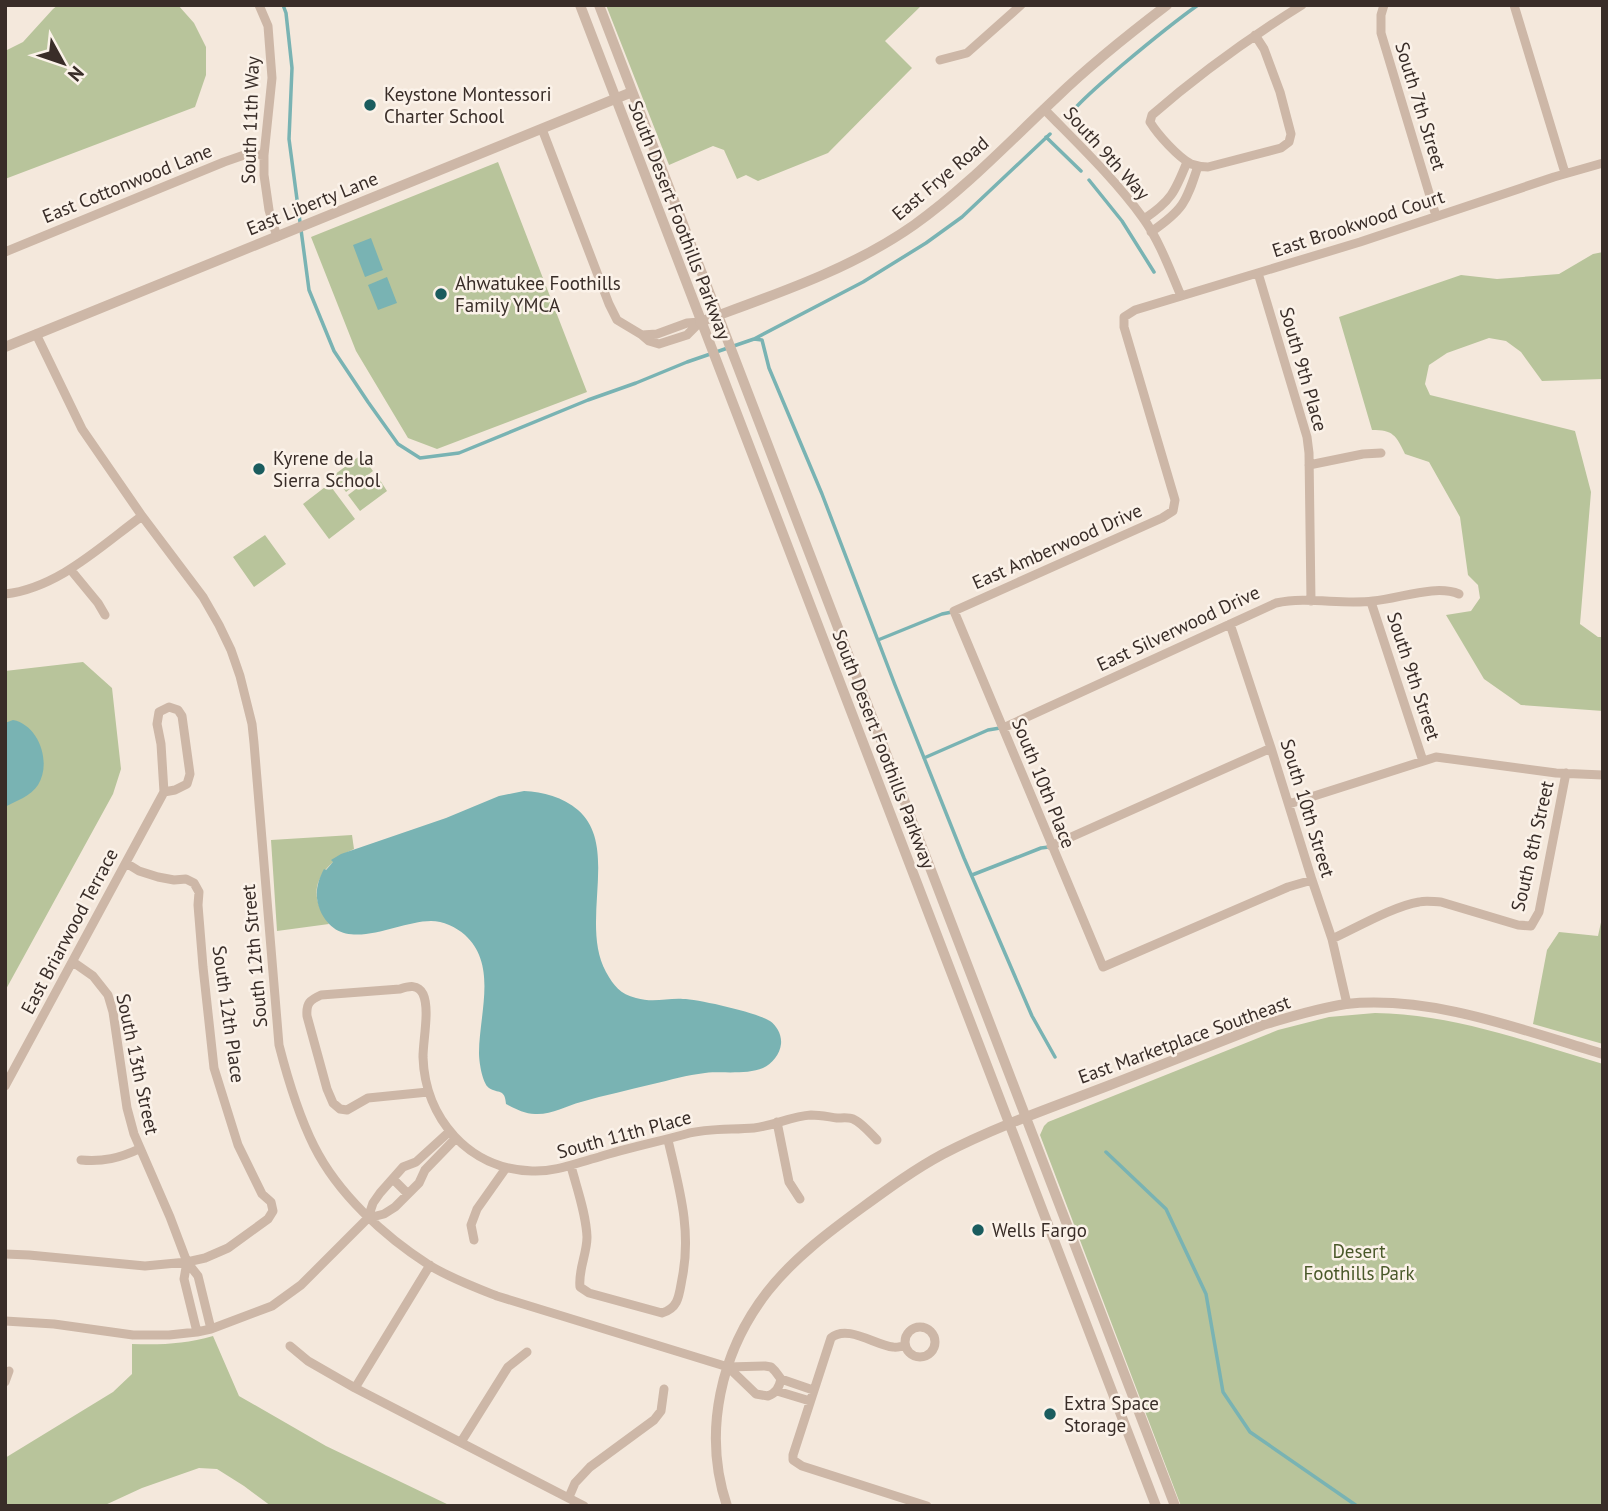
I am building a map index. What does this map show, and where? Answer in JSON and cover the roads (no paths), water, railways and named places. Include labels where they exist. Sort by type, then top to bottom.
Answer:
[{"type":"street","name":"South 11th Way","points":[[259,5],[268,26],[272,78],[264,155],[265,189],[281,235]]},
{"type":"street","name":"South Desert Foothills Parkway","points":[[580,5],[1156,1506]]},
{"type":"street","name":"South Desert Foothills Parkway","points":[[599,5],[1175,1506]]},
{"type":"street","points":[[940,60],[967,53],[1021,5]]},
{"type":"street","name":"East Frye Road","points":[[541,129],[613,314],[617,320],[642,335],[666,337],[687,323],[718,316],[832,270],[898,236],[959,190],[1044,109],[1114,47],[1167,5]]},
{"type":"street","points":[[1255,35],[1264,49],[1280,92],[1291,134],[1289,142],[1280,148],[1208,167],[1187,162],[1156,131],[1150,122],[1152,115],[1255,35],[1302,5]]},
{"type":"street","name":"South 7th Street","points":[[1384,5],[1381,33],[1436,216]]},
{"type":"street","points":[[1514,5],[1565,173]]},
{"type":"street","name":"East Liberty Lane","points":[[5,347],[632,92]]},
{"type":"street","name":"South 9th Way","points":[[1044,109],[1098,164],[1144,219],[1167,262],[1181,296]]},
{"type":"street","name":"East Cottonwood Lane","points":[[5,252],[224,162],[247,154],[264,155]]},
{"type":"street","points":[[1144,219],[1166,203],[1187,162]]},
{"type":"street","name":"East Brookwood Court","points":[[1174,511],[1175,500],[1124,327],[1124,317],[1135,310],[1360,242],[1565,173],[1603,163]]},
{"type":"street","points":[[1151,232],[1183,205],[1198,166]]},
{"type":"street","name":"South 9th Place","points":[[1258,273],[1308,445],[1311,601]]},
{"type":"street","name":"South 12th Street","points":[[36,334],[82,429],[211,611],[231,650],[252,724],[279,1045],[290,1088],[315,1147],[342,1188],[369,1218],[429,1265],[464,1283],[497,1296],[728,1367],[771,1367],[781,1380],[813,1390]]},
{"type":"street","points":[[1309,466],[1363,454],[1381,453]]},
{"type":"street","name":"East Amberwood Drive","points":[[954,611],[1174,511]]},
{"type":"street","points":[[5,594],[24,592],[40,586],[70,569],[142,516]]},
{"type":"street","points":[[70,569],[105,615]]},
{"type":"street","name":"East Silverwood Drive","points":[[1003,727],[1276,603],[1291,599],[1371,602],[1437,591],[1459,594]]},
{"type":"street","points":[[809,605],[827,598]]},
{"type":"street","name":"South 9th Street","points":[[1371,602],[1423,761]]},
{"type":"street","name":"South 10th Place","points":[[954,611],[1103,967],[1288,887],[1312,880]]},
{"type":"street","name":"South 10th Street","points":[[1230,624],[1332,939],[1347,1004]]},
{"type":"street","name":"East Briarwood Terrace","points":[[5,1086],[164,792],[157,724],[159,712],[169,707],[178,710],[182,716],[190,774],[187,784],[164,792]]},
{"type":"street","points":[[1051,846],[1271,748]]},
{"type":"street","points":[[1289,804],[1436,757],[1603,775]]},
{"type":"street","name":"South 8th Street","points":[[1332,939],[1395,910],[1428,901],[1531,926],[1539,912],[1566,773]]},
{"type":"street","name":"South 12th Place","points":[[126,863],[139,871],[158,877],[186,879],[194,883],[199,892],[203,967],[214,1068],[238,1145],[262,1195],[271,1202],[272,1211],[268,1219],[228,1248],[187,1262]]},
{"type":"street","name":"South 13th Street","points":[[73,962],[93,975],[108,995],[113,1012],[127,1108],[134,1134],[187,1262],[198,1276],[211,1329]]},
{"type":"street","name":"South 11th Place","points":[[428,1092],[368,1098],[347,1110],[340,1109],[333,1103],[327,1089],[307,1016],[306,1008],[312,999],[321,995],[400,989],[410,985],[418,988],[424,1001],[426,1023],[424,1073],[433,1106],[453,1135],[478,1156],[506,1168],[552,1171],[688,1134],[718,1129],[756,1128],[811,1115],[854,1119],[877,1140]]},
{"type":"street","name":"East Marketplace Southeast","points":[[728,1367],[747,1321],[784,1273],[845,1220],[912,1172],[1008,1123],[1263,1025],[1347,1004],[1405,1004],[1452,1010],[1603,1054]]},
{"type":"street","points":[[777,1122],[789,1182],[800,1199]]},
{"type":"street","points":[[369,1218],[373,1203],[404,1167],[416,1162],[453,1135]]},
{"type":"street","points":[[5,1321],[54,1324],[133,1335],[169,1335],[211,1329],[272,1306],[300,1285],[369,1218],[384,1214],[395,1207],[419,1183],[425,1170],[453,1135]]},
{"type":"street","points":[[571,1166],[587,1235],[580,1287],[589,1293],[650,1310],[662,1313],[671,1311],[680,1292],[687,1241],[684,1212],[668,1140]]},
{"type":"street","points":[[81,1160],[112,1160],[139,1149]]},
{"type":"street","points":[[474,1240],[471,1226],[477,1209],[506,1168]]},
{"type":"street","points":[[393,1179],[408,1194]]},
{"type":"street","points":[[5,1254],[145,1266],[187,1262]]},
{"type":"street","name":"South 13th Street","points":[[187,1262],[184,1279],[197,1332]]},
{"type":"street","points":[[355,1388],[429,1265]]},
{"type":"street","points":[[187,1295],[202,1291]]},
{"type":"street","points":[[905,1346],[893,1347],[847,1333],[835,1334],[831,1338],[793,1460],[802,1466],[927,1506]]},
{"type":"street","points":[[290,1346],[308,1361],[355,1388],[584,1506]]},
{"type":"street","points":[[461,1441],[508,1367],[527,1352]]},
{"type":"street","points":[[727,1506],[718,1467],[716,1411],[728,1367]]},
{"type":"street","name":"South 12th Street","points":[[728,1367],[756,1394],[768,1396],[777,1391],[810,1401]]},
{"type":"street","points":[[5,1382],[9,1371]]},
{"type":"street","points":[[777,1391],[781,1380]]},
{"type":"street","points":[[569,1497],[575,1483],[590,1467],[654,1420],[661,1411],[664,1389]]},
{"type":"water","points":[[371,238],[383,270],[365,277],[353,245]]},
{"type":"water","points":[[387,277],[397,303],[378,310],[368,285]]},
{"type":"water","points":[[13,720],[22,723],[36,737],[41,746],[44,766],[35,789],[5,807],[5,723]]},
{"type":"water","points":[[524,791],[545,794],[566,802],[578,810],[590,826],[596,844],[598,864],[596,931],[599,952],[606,972],[615,985],[622,992],[642,999],[701,1001],[770,1021],[775,1025],[781,1041],[779,1051],[769,1064],[750,1071],[685,1076],[590,1099],[547,1113],[524,1112],[506,1104],[503,1093],[489,1088],[483,1077],[479,1053],[484,975],[475,947],[465,935],[449,925],[431,921],[355,935],[341,932],[329,924],[320,910],[317,889],[320,879],[324,869],[333,862],[331,860],[341,854],[446,818],[499,796]]},
{"type":"waterway","points":[[283,5],[292,68],[289,139],[309,290],[334,351],[398,444],[420,458],[459,453],[687,362],[754,339],[762,340],[769,368],[822,494],[964,858],[1032,1016],[1055,1057]]},
{"type":"waterway","points":[[1069,115],[1121,66],[1198,5]]},
{"type":"waterway","points":[[754,339],[863,282],[926,243],[962,217],[1050,134]]},
{"type":"waterway","points":[[1046,137],[1081,171]]},
{"type":"waterway","points":[[1089,180],[1122,221],[1154,272]]},
{"type":"waterway","points":[[878,640],[952,612]]},
{"type":"waterway","points":[[924,758],[988,730],[1000,728]]},
{"type":"waterway","points":[[972,875],[1049,847]]},
{"type":"waterway","points":[[1106,1152],[1166,1209],[1206,1294],[1223,1392],[1250,1432],[1357,1506]]},
{"type":"place","name":"Keystone Montessori Charter School","points":[[370,105]]},
{"type":"place","name":"Ahwatukee Foothills Family YMCA","points":[[441,294]]},
{"type":"place","name":"Kyrene de la Sierra School","points":[[259,469]]},
{"type":"place","name":"Wells Fargo","points":[[978,1230]]},
{"type":"place","name":"Extra Space Storage","points":[[1050,1414]]},
{"type":"park label","name":"Desert Foothills Park","points":[[1359,1262]]}]
